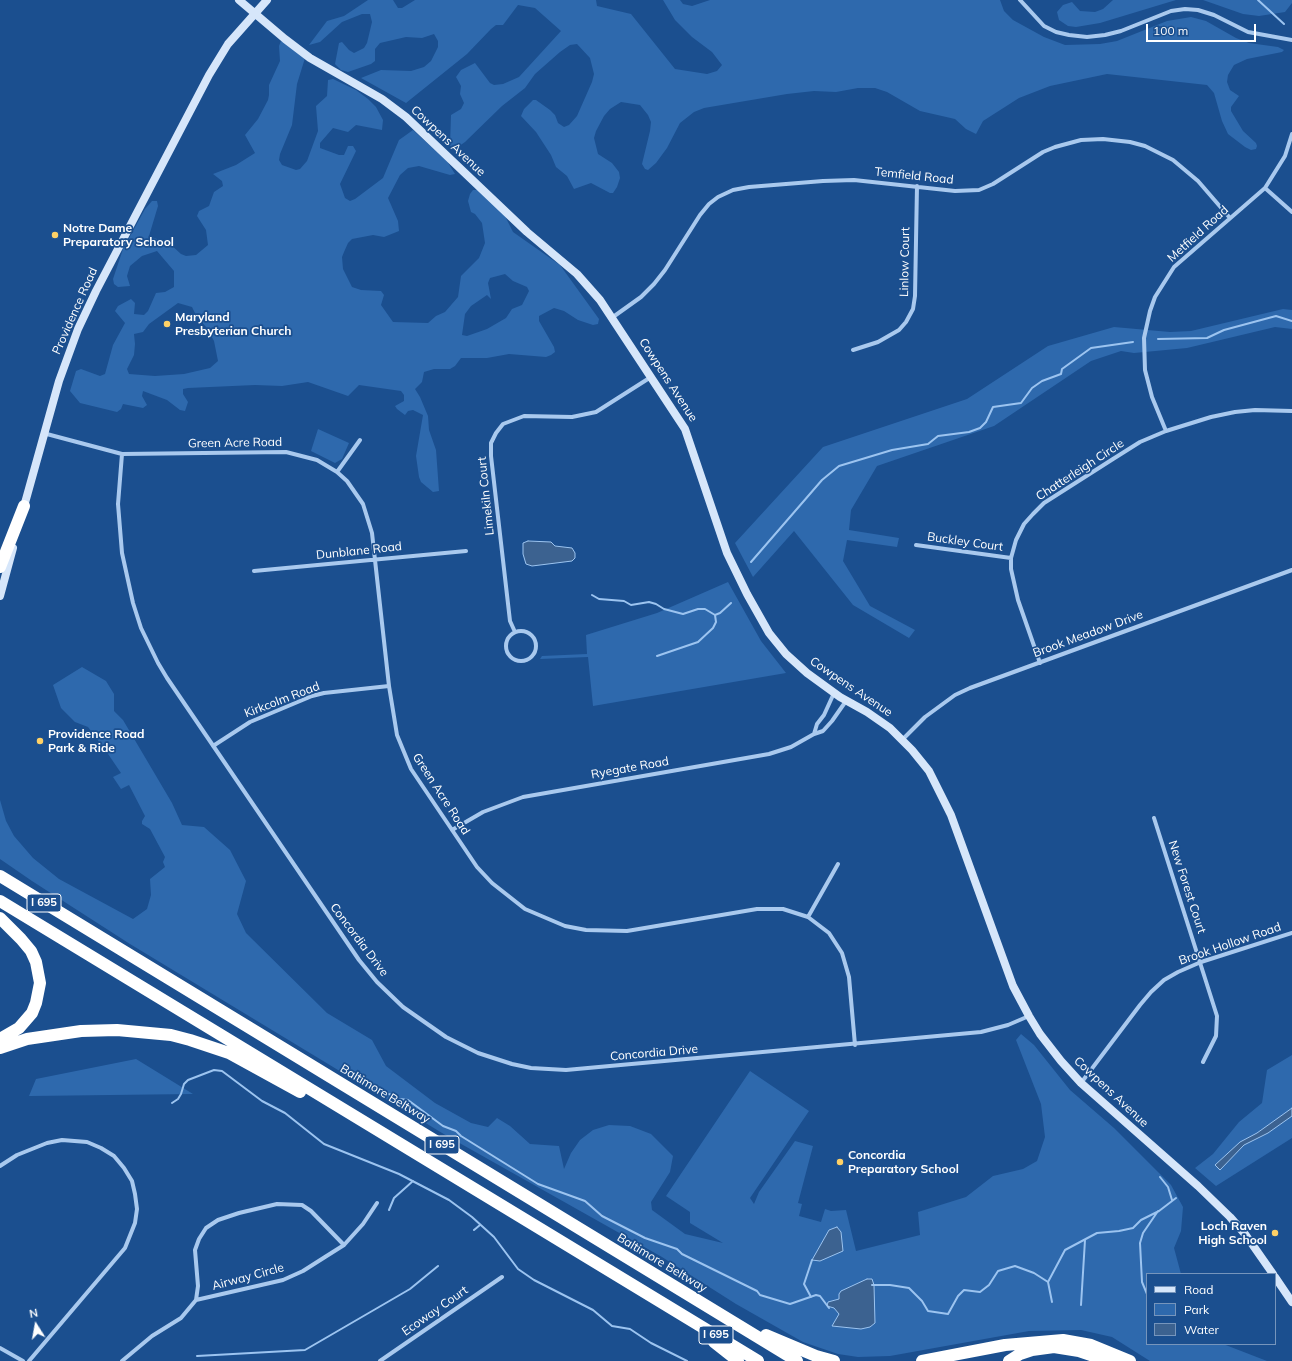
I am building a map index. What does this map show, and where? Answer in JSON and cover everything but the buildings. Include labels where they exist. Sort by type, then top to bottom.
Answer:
[{"type":"highway","points":[[0,567],[24,506]]},
{"type":"highway","name":"Baltimore Beltway","points":[[0,876],[797,1361]]},
{"type":"highway","name":"I 695","points":[[0,901],[758,1361]]},
{"type":"highway","points":[[0,918],[31,951],[36,962],[40,983],[36,1003],[32,1013],[19,1028],[0,1039]]},
{"type":"highway","points":[[0,1048],[57,1034],[98,1030],[137,1031],[190,1040],[229,1053],[409,1150]]},
{"type":"highway","points":[[674,1310],[738,1361]]},
{"type":"highway","points":[[725,1317],[816,1356],[834,1361]]},
{"type":"highway","points":[[922,1361],[1023,1343],[1063,1340],[1091,1344],[1130,1361]]},
{"type":"highway","points":[[1009,1361],[1020,1354],[1032,1350],[1054,1347],[1079,1351],[1108,1361]]},
{"type":"street","name":"Cowpens Avenue","points":[[240,0],[310,58],[382,100],[406,117],[527,232],[578,274],[613,317],[689,436],[717,527],[727,553],[759,616],[786,654],[806,673],[834,693],[879,720],[903,739],[929,771],[946,802],[1013,986],[1028,1016],[1061,1061],[1081,1083],[1214,1201],[1245,1234],[1272,1273]]},
{"type":"street","name":"Providence Road","points":[[0,596],[43,433],[70,350],[102,277],[209,74],[228,44],[267,0]]},
{"type":"street","points":[[1020,0],[1044,26],[1056,32],[1069,35],[1087,37],[1105,36],[1171,11],[1185,9],[1198,10],[1214,15],[1248,32],[1292,40]]},
{"type":"street","name":"Metfield Road","points":[[1166,430],[1152,397],[1144,370],[1144,338],[1150,311],[1160,287],[1174,267],[1265,188],[1285,156],[1292,134]]},
{"type":"street","name":"Temfield Road","points":[[613,317],[640,297],[654,284],[709,204],[718,197],[733,190],[749,187],[834,180],[854,180],[955,191],[979,190],[993,184],[1043,152],[1055,147],[1081,140],[1118,140],[1145,146],[1173,160],[1198,181],[1230,218]]},
{"type":"street","name":"Linlow Court","points":[[853,350],[878,342],[899,330],[914,309],[917,186]]},
{"type":"street","points":[[1265,188],[1292,212]]},
{"type":"street","name":"Limekiln Court","points":[[515,632],[510,621],[491,456],[491,443],[496,433],[503,424],[524,416],[572,417],[596,412],[652,376]]},
{"type":"street","name":"Chatterleigh Circle","points":[[1040,662],[1018,600],[1014,585],[1011,558],[1016,540],[1022,528],[1033,514],[1044,504],[1140,442],[1166,430],[1211,416],[1235,412],[1255,410],[1292,411]]},
{"type":"street","name":"Green Acre Road","points":[[43,433],[122,454],[286,452],[317,460],[337,472],[347,481],[363,504],[372,533],[389,686],[396,734],[411,769],[477,867],[508,897],[543,918],[565,926],[586,930],[627,931],[757,909],[771,908],[793,911],[808,917],[829,933],[842,953],[849,977],[856,1044]]},
{"type":"street","points":[[337,472],[360,440]]},
{"type":"street","name":"Concordia Drive","points":[[122,454],[118,504],[119,530],[125,572],[141,628],[158,663],[344,940],[377,982],[418,1018],[446,1037],[493,1059],[531,1068],[566,1070],[981,1032],[1008,1025],[1028,1016]]},
{"type":"street","name":"Buckley Court","points":[[916,545],[1011,558]]},
{"type":"street","name":"Dunblane Road","points":[[254,572],[466,551]]},
{"type":"street","name":"Brook Meadow Drive","points":[[903,739],[925,717],[955,695],[1040,662],[1292,570]]},
{"type":"street","points":[[515,632],[528,633],[536,644],[534,653],[527,659],[522,660],[512,658],[507,649],[508,640],[515,632]]},
{"type":"street","name":"Kirkcolm Road","points":[[213,746],[250,722],[312,696],[324,693],[389,686]]},
{"type":"street","points":[[814,734],[817,724],[824,715],[834,693]]},
{"type":"street","name":"Ryegate Road","points":[[452,830],[483,812],[523,797],[769,754],[791,747],[814,734],[823,731],[832,722],[846,700]]},
{"type":"street","name":"New Forest Court","points":[[1154,818],[1214,1005],[1218,1025],[1213,1046],[1203,1062]]},
{"type":"street","points":[[808,917],[838,864]]},
{"type":"street","name":"Brook Hollow Road","points":[[1081,1083],[1151,992],[1178,972],[1201,962],[1292,933]]},
{"type":"street","points":[[0,1166],[17,1155],[47,1143],[62,1140],[87,1142],[114,1156],[132,1181],[135,1194],[137,1209],[135,1223],[125,1248],[29,1361]]},
{"type":"street","name":"Airway Circle","points":[[344,1245],[311,1211],[302,1205],[277,1204],[225,1218],[206,1228],[198,1239],[195,1250],[198,1286],[196,1300],[283,1280],[303,1271],[344,1245],[377,1203]]},
{"type":"street","name":"Ecoway Court","points":[[380,1361],[502,1277]]},
{"type":"street","points":[[1276,1278],[1292,1302]]},
{"type":"street","points":[[122,1361],[152,1336],[181,1318],[196,1300]]},
{"type":"street","points":[[0,1348],[22,1361]]},
{"type":"green space","points":[[368,0],[393,0],[398,8],[402,8],[415,0],[596,0],[597,6],[631,14],[675,69],[707,74],[717,71],[722,65],[712,52],[692,37],[675,20],[663,0],[680,0],[683,4],[692,6],[710,0],[1000,0],[1004,11],[1013,20],[1044,37],[1065,45],[1100,44],[1117,41],[1167,21],[1191,17],[1206,21],[1236,38],[1249,43],[1278,47],[1284,50],[1282,52],[1247,59],[1234,65],[1228,75],[1227,82],[1230,90],[1239,96],[1231,107],[1231,111],[1243,131],[1256,143],[1256,149],[1251,150],[1245,147],[1228,134],[1222,121],[1214,93],[1207,85],[1107,74],[1050,86],[1019,98],[983,121],[976,134],[966,129],[955,119],[920,111],[887,92],[875,88],[858,88],[836,92],[814,91],[787,94],[704,108],[694,112],[680,123],[667,148],[656,163],[648,170],[645,169],[642,164],[651,122],[648,115],[640,105],[621,102],[610,109],[604,116],[594,138],[598,154],[612,163],[619,172],[620,178],[617,187],[613,193],[610,193],[591,183],[574,189],[567,176],[556,167],[551,155],[536,132],[521,116],[524,109],[533,100],[536,100],[550,110],[555,115],[558,123],[564,127],[569,125],[577,116],[594,74],[590,58],[577,44],[570,45],[560,52],[535,74],[525,88],[502,106],[465,142],[455,149],[450,146],[451,115],[461,109],[464,103],[460,94],[461,86],[456,77],[461,70],[475,63],[490,83],[494,85],[503,84],[519,77],[561,31],[535,8],[518,5],[503,25],[496,25],[491,29],[467,54],[406,103],[361,78],[381,70],[411,71],[424,67],[431,61],[438,47],[438,41],[434,34],[422,38],[406,37],[380,43],[375,49],[375,61],[371,64],[348,72],[341,70],[335,64],[339,43],[342,42],[354,53],[364,48],[367,43],[372,22],[370,14],[362,14],[342,22],[320,42],[309,45],[327,21],[344,16]]},
{"type":"green space","points":[[1113,0],[1176,0],[1100,23],[1076,27],[1068,26],[1059,20],[1057,12],[1063,5],[1072,2],[1080,11],[1095,12],[1103,9]]},
{"type":"green space","points":[[1203,0],[1292,0],[1292,3],[1285,12],[1259,16],[1243,14]]},
{"type":"green space","points":[[281,41],[286,42],[305,58],[297,84],[292,125],[280,154],[279,160],[282,165],[296,170],[300,169],[307,161],[318,131],[316,106],[327,96],[328,80],[333,79],[356,90],[368,99],[376,107],[383,120],[382,130],[356,125],[348,132],[333,128],[320,143],[320,148],[339,155],[344,155],[348,146],[353,146],[356,151],[340,184],[345,198],[350,201],[355,199],[383,178],[399,140],[413,130],[447,161],[455,174],[450,175],[419,166],[408,168],[400,175],[388,198],[398,221],[399,231],[384,237],[373,235],[352,239],[348,243],[344,252],[342,257],[343,269],[352,287],[361,290],[381,291],[384,295],[381,305],[393,322],[428,323],[436,316],[445,312],[458,297],[461,276],[479,258],[485,243],[482,223],[475,214],[471,212],[468,201],[473,190],[478,190],[504,214],[513,232],[560,265],[599,319],[598,324],[593,325],[578,320],[564,311],[554,308],[539,316],[539,321],[554,347],[555,352],[551,355],[546,357],[509,354],[487,358],[461,358],[455,366],[450,369],[434,369],[424,372],[422,382],[415,389],[428,416],[429,430],[436,450],[439,491],[433,492],[421,482],[419,477],[416,456],[423,415],[413,410],[408,411],[405,415],[397,409],[395,406],[404,401],[404,395],[401,391],[359,385],[348,396],[308,382],[282,386],[255,385],[188,388],[183,389],[183,394],[188,402],[185,411],[180,410],[167,400],[143,391],[142,396],[147,405],[143,408],[123,404],[121,409],[117,412],[80,403],[70,391],[76,371],[81,369],[100,376],[105,374],[113,345],[125,323],[115,311],[118,306],[131,299],[135,303],[134,314],[144,315],[148,311],[156,293],[165,292],[174,287],[174,271],[157,251],[142,256],[130,266],[127,276],[130,286],[118,287],[114,284],[113,279],[123,249],[145,209],[152,201],[157,201],[158,206],[149,236],[170,244],[181,254],[186,256],[196,255],[208,245],[206,230],[197,216],[199,211],[209,206],[214,192],[223,186],[222,181],[213,174],[236,165],[255,153],[245,135],[258,119],[268,100],[269,85],[280,61],[279,46]],"holes":[[[505,274],[513,281],[527,287],[529,291],[522,305],[512,309],[506,318],[487,329],[467,336],[462,335],[465,314],[471,306],[487,295],[491,299],[488,283],[490,278]],[[178,303],[192,307],[197,317],[207,328],[214,341],[218,361],[210,368],[184,374],[155,376],[129,374],[127,369],[134,355],[134,334],[143,332],[149,324]]]},
{"type":"green space","points":[[1283,309],[1292,310],[1292,329],[1275,327],[1187,348],[1134,353],[1121,351],[1091,361],[994,426],[877,466],[851,510],[849,530],[899,538],[897,547],[847,540],[843,561],[870,606],[915,630],[909,638],[853,605],[794,531],[753,577],[735,543],[823,447],[967,399],[1048,346],[1114,327],[1170,332],[1191,331]]},
{"type":"green space","points":[[318,429],[349,443],[342,459],[335,463],[311,451]]},
{"type":"green space","points":[[728,582],[761,641],[786,673],[593,706],[588,657],[540,659],[542,656],[587,654],[586,635],[657,613]]},
{"type":"green space","points":[[82,667],[106,681],[114,694],[114,711],[123,720],[172,803],[182,825],[204,827],[230,850],[246,881],[237,914],[246,933],[327,1013],[372,1040],[386,1066],[435,1103],[471,1123],[488,1127],[497,1118],[510,1126],[530,1144],[559,1146],[564,1169],[571,1153],[580,1140],[593,1130],[609,1125],[630,1126],[651,1134],[673,1156],[670,1172],[651,1202],[652,1210],[685,1234],[723,1243],[690,1223],[690,1212],[666,1196],[750,1071],[809,1111],[750,1198],[754,1204],[759,1192],[795,1141],[813,1146],[798,1203],[802,1204],[799,1216],[821,1222],[825,1209],[831,1211],[846,1210],[856,1251],[920,1235],[918,1212],[966,1197],[993,1176],[1023,1169],[1037,1161],[1045,1137],[1041,1104],[1016,1040],[1021,1034],[1034,1045],[1070,1090],[1114,1128],[1171,1185],[1183,1207],[1181,1231],[1174,1248],[1181,1273],[1146,1273],[1146,1345],[1226,1345],[1267,1361],[1150,1361],[1112,1337],[1081,1330],[1029,1331],[890,1356],[858,1357],[838,1354],[803,1342],[736,1304],[662,1257],[447,1136],[130,944],[0,859],[0,800],[6,821],[14,836],[33,858],[59,879],[133,919],[147,909],[151,895],[150,879],[165,867],[163,862],[165,857],[150,829],[142,824],[145,816],[129,785],[121,789],[113,777],[121,773],[88,727],[75,722],[61,708],[53,685]]},
{"type":"green space","points":[[1292,1055],[1292,1138],[1216,1186],[1195,1168],[1213,1154],[1239,1122],[1262,1103],[1267,1070]]},
{"type":"green space","points":[[136,1059],[193,1094],[29,1096],[36,1079]]},
{"type":"water","points":[[528,541],[551,542],[555,546],[572,548],[575,553],[575,558],[572,561],[532,566],[526,564],[523,554],[523,543]]},
{"type":"water","points":[[1292,1108],[1292,1116],[1268,1133],[1244,1145],[1220,1170],[1215,1165],[1240,1142],[1257,1133]]},
{"type":"water","points":[[837,1227],[841,1232],[843,1251],[820,1261],[812,1260],[829,1230]]},
{"type":"water","points":[[867,1279],[872,1279],[874,1285],[875,1323],[870,1327],[861,1329],[832,1326],[839,1314],[834,1308],[827,1306],[828,1302],[839,1299],[839,1294],[841,1291]]},
{"type":"waterway","points":[[1258,0],[1284,24]]},
{"type":"waterway","points":[[1158,339],[1207,338],[1224,330],[1276,316],[1292,321]]},
{"type":"waterway","points":[[751,562],[822,480],[839,466],[892,450],[928,444],[938,436],[969,432],[980,428],[986,422],[993,407],[1021,403],[1032,388],[1042,381],[1061,374],[1062,369],[1091,348],[1133,342]]},
{"type":"waterway","points":[[592,595],[599,599],[624,601],[631,605],[649,602],[664,609],[683,614],[698,609],[705,609],[715,615],[720,613],[731,603]]},
{"type":"waterway","points":[[657,656],[698,642],[713,628],[716,622],[715,615]]},
{"type":"waterway","points":[[172,1103],[178,1099],[184,1084],[188,1080],[214,1070],[222,1071],[262,1101],[285,1113],[324,1144],[399,1174],[449,1200],[472,1217],[494,1237],[518,1269],[534,1280],[593,1310],[612,1326],[630,1329],[651,1343],[687,1361]]},
{"type":"waterway","points":[[354,1079],[370,1088],[398,1097]]},
{"type":"waterway","points":[[392,1098],[408,1100],[443,1126],[456,1131],[461,1136],[538,1184],[585,1201],[602,1216],[645,1238],[677,1249],[682,1254],[757,1291],[760,1295],[790,1304],[816,1295],[820,1296],[829,1308]]},
{"type":"waterway","points":[[1160,1177],[1168,1187],[1172,1200]]},
{"type":"waterway","points":[[389,1210],[394,1198],[413,1181]]},
{"type":"waterway","points":[[872,1285],[890,1285],[909,1288],[922,1301],[928,1311],[948,1314],[958,1296],[964,1290],[980,1292],[989,1285],[998,1271],[1015,1266],[1034,1273],[1048,1282],[1065,1250],[1097,1233],[1133,1228],[1141,1220],[1159,1211],[1176,1198]]},
{"type":"waterway","points":[[1146,1292],[1142,1282],[1140,1243],[1143,1233],[1158,1211]]},
{"type":"waterway","points":[[474,1230],[480,1225]]},
{"type":"waterway","points":[[1081,1305],[1085,1240]]},
{"type":"waterway","points":[[811,1297],[804,1284],[812,1260]]},
{"type":"waterway","points":[[197,1356],[305,1350],[410,1289],[438,1266]]},
{"type":"waterway","points":[[1048,1282],[1052,1302]]},
{"type":"place","name":"Notre Dame Preparatory School","points":[[55,235]]},
{"type":"place","name":"Maryland Presbyterian Church","points":[[167,324]]},
{"type":"place","name":"Providence Road Park & Ride","points":[[40,741]]},
{"type":"place","name":"Concordia Preparatory School","points":[[840,1162]]},
{"type":"place","name":"Loch Raven High School","points":[[1275,1233]]}]
